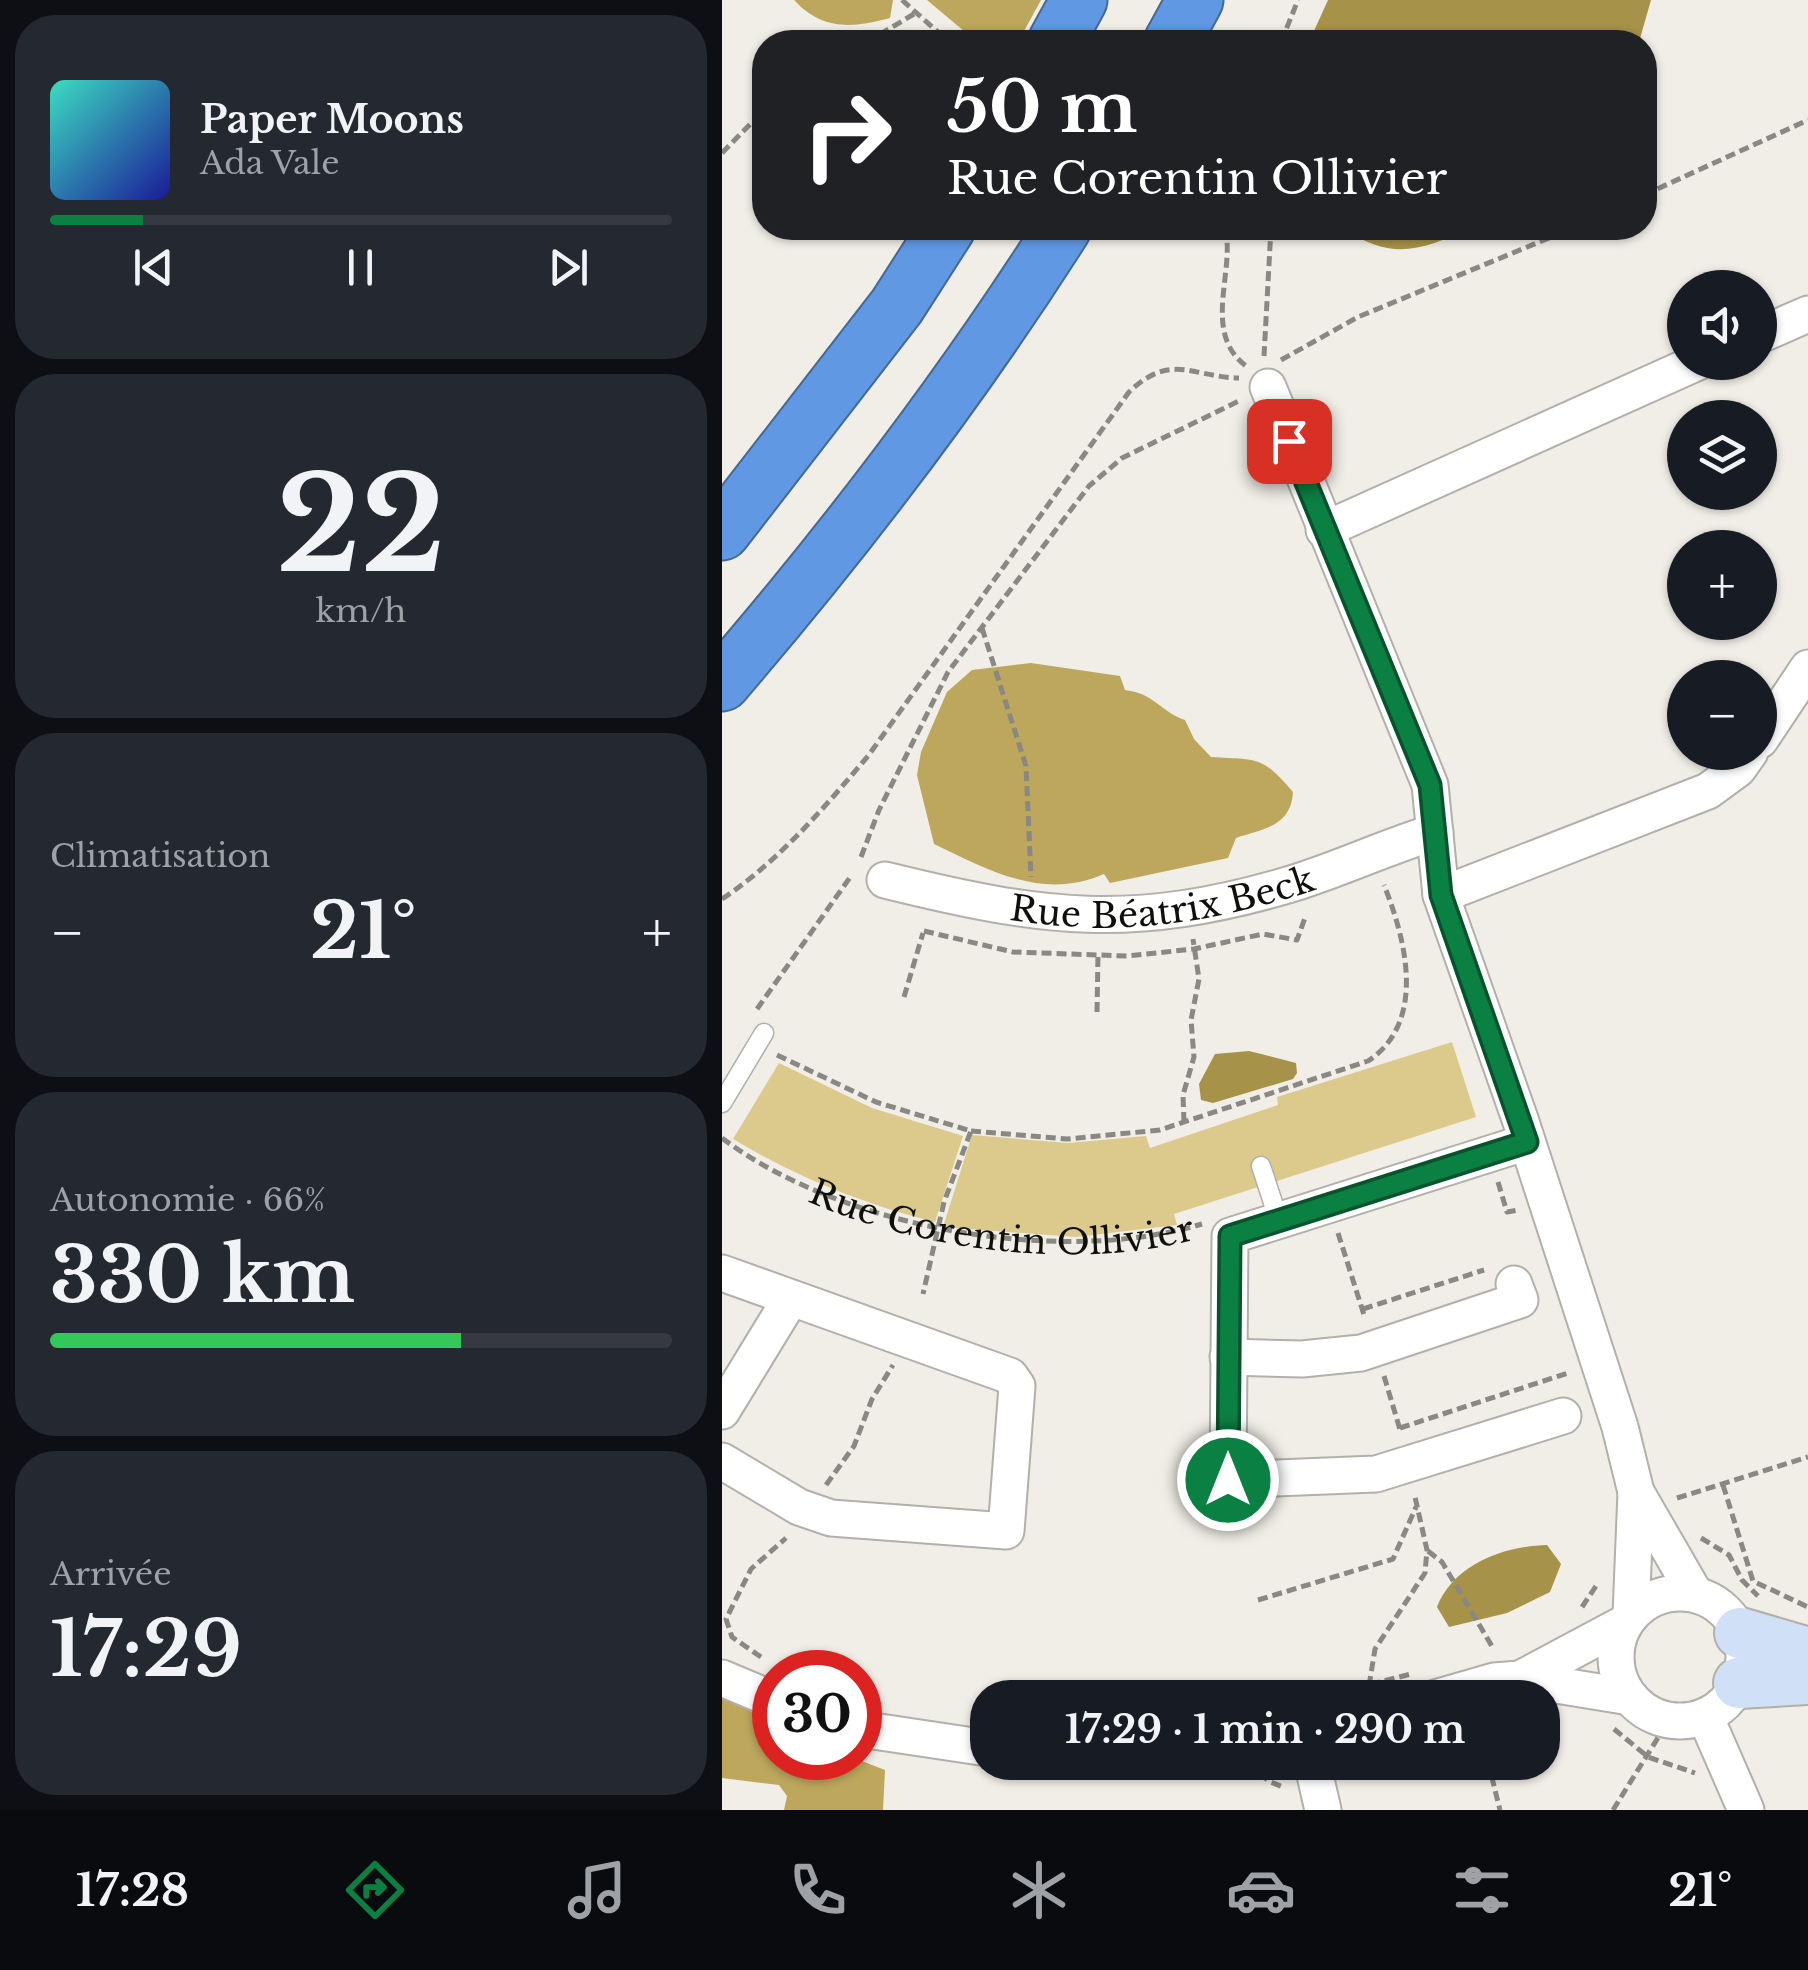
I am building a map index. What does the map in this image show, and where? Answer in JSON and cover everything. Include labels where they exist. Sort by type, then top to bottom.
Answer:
[{"type":"highway","points":[[1063,30],[1079,0]]},
{"type":"highway","points":[[1168,30],[1182,0]]},
{"type":"highway","points":[[1179,30],[1195,0]]},
{"type":"highway","points":[[722,532],[886,320],[939,240]]},
{"type":"highway","points":[[722,682],[828,555],[948,396],[1054,240]]},
{"type":"street","points":[[1777,328],[1808,314]]},
{"type":"street","points":[[1324,530],[1667,376]]},
{"type":"street","points":[[1263,380],[1430,785],[1441,895],[1527,1142],[1641,1500],[1695,1594]]},
{"type":"street","points":[[1777,714],[1808,668]]},
{"type":"street","points":[[1441,895],[1708,791],[1737,770]]},
{"type":"street","name":"Rue Béatrix Beck","points":[[885,880],[1024,912],[1099,916],[1188,909],[1297,882],[1379,848],[1435,832]]},
{"type":"street","name":"Rue Corentin Ollivier","points":[[1527,1142],[1275,1210],[1230,1236],[1228,1480],[1376,1474],[1569,1403]]},
{"type":"street","points":[[722,1273],[1016,1381],[1006,1531],[831,1518],[799,1507],[722,1461]]},
{"type":"street","points":[[1228,1357],[1302,1359],[1360,1352],[1520,1300],[1502,1276]]},
{"type":"street","points":[[722,1411],[790,1298]]},
{"type":"street","points":[[1619,1710],[1616,1651],[1628,1619],[1641,1500]]},
{"type":"street","points":[[1520,1679],[1628,1619],[1660,1596],[1695,1594],[1722,1608],[1740,1633],[1744,1658],[1722,1700],[1726,1758],[1746,1810]]},
{"type":"street","points":[[1740,1633],[1808,1653]]},
{"type":"street","points":[[722,1678],[752,1691]]},
{"type":"street","points":[[1507,1680],[1520,1679],[1619,1710],[1669,1720],[1722,1700],[1808,1679]]},
{"type":"street","points":[[882,1734],[970,1746]]},
{"type":"street","points":[[1307,1780],[1323,1810]]},
{"type":"lane","points":[[722,1103],[760,1039]]},
{"type":"lane","points":[[1261,1166],[1275,1210]]},
{"type":"path","points":[[902,0],[934,30]]},
{"type":"path","points":[[1285,30],[1298,0]]},
{"type":"path","points":[[887,30],[914,14]]},
{"type":"path","points":[[1657,189],[1808,120]]},
{"type":"path","points":[[722,153],[752,122]]},
{"type":"path","points":[[1227,240],[1221,295],[1224,324],[1232,352],[1263,380]]},
{"type":"path","points":[[1263,380],[1270,240]]},
{"type":"path","points":[[1379,848],[1382,878],[1397,915],[1406,976],[1405,1009],[1393,1036],[1378,1054],[1355,1066],[1184,1122],[1140,1133],[1067,1140],[971,1131],[876,1102],[760,1039],[750,1024],[766,992],[836,904],[930,703],[1072,506],[1104,472],[1122,458],[1263,380],[1358,316],[1544,240]]},
{"type":"path","points":[[722,899],[752,879],[868,756],[1129,392],[1155,373],[1170,369],[1191,368],[1263,380]]},
{"type":"path","points":[[982,628],[1007,694],[1026,766],[1032,850],[1024,912]]},
{"type":"path","points":[[904,996],[935,892]]},
{"type":"path","points":[[1184,1122],[1183,1095],[1194,1057],[1192,1020],[1199,979],[1188,909]]},
{"type":"path","points":[[1096,1012],[1099,916]]},
{"type":"path","points":[[923,1294],[952,1176],[971,1131]]},
{"type":"path","name":"Rue Corentin Ollivier","points":[[722,1138],[812,1188],[940,1229],[1047,1240],[1092,1240],[1190,1227],[1275,1210]]},
{"type":"path","points":[[1497,1178],[1507,1212],[1519,1210],[1524,1225]]},
{"type":"path","points":[[1363,1309],[1502,1276]]},
{"type":"path","points":[[1566,1356],[1571,1373],[1569,1403]]},
{"type":"path","points":[[1400,1428],[1571,1373]]},
{"type":"path","points":[[1641,1500],[1722,1485],[1808,1457]]},
{"type":"path","points":[[1722,1485],[1753,1581],[1808,1607]]},
{"type":"path","points":[[1258,1600],[1393,1559],[1418,1505]]},
{"type":"path","points":[[1428,1550],[1442,1562],[1492,1648]]},
{"type":"path","points":[[1576,1614],[1601,1576]]},
{"type":"path","points":[[1476,1653],[1509,1643]]},
{"type":"path","points":[[1619,1710],[1648,1757],[1697,1774],[1726,1758]]},
{"type":"path","points":[[1613,1810],[1669,1720]]},
{"type":"path","points":[[1492,1780],[1500,1810]]},
{"type":"shaded area","points":[[794,0],[893,0],[890,18],[851,25],[827,22]]},
{"type":"shaded area","points":[[927,0],[1041,0],[1025,30],[963,30]]},
{"type":"shaded area","points":[[1328,0],[1651,0],[1642,30],[1314,30]]},
{"type":"shaded area","points":[[1364,240],[1442,240],[1407,249]]},
{"type":"shaded area","points":[[1031,663],[1120,676],[1125,690],[1144,695],[1185,720],[1194,739],[1211,757],[1258,762],[1274,771],[1293,792],[1287,812],[1274,824],[1236,838],[1228,858],[1110,883],[1104,874],[1059,884],[1016,879],[934,844],[917,775],[921,752],[947,692],[972,670]]},
{"type":"shaded area","points":[[1452,1042],[1476,1117],[1174,1214],[1177,1225],[1076,1237],[943,1227],[972,1135],[1068,1143],[1146,1136],[1150,1148],[1278,1105],[1277,1097]]},
{"type":"shaded area","points":[[1249,1051],[1296,1063],[1297,1073],[1293,1079],[1213,1103],[1201,1100],[1199,1084],[1215,1054]]},
{"type":"shaded area","points":[[779,1063],[872,1108],[963,1136],[935,1222],[831,1188],[733,1139]]},
{"type":"shaded area","points":[[1547,1545],[1561,1564],[1550,1592],[1507,1613],[1449,1627],[1437,1607],[1455,1579],[1498,1554]]},
{"type":"shaded area","points":[[722,1696],[752,1712],[752,1780],[882,1780],[882,1769],[883,1810],[784,1810],[787,1796],[779,1785],[722,1778]]},
{"type":"route","points":[[1228,1480],[1230,1236],[1527,1142],[1441,895],[1435,804],[1430,785],[1289,441]]}]
